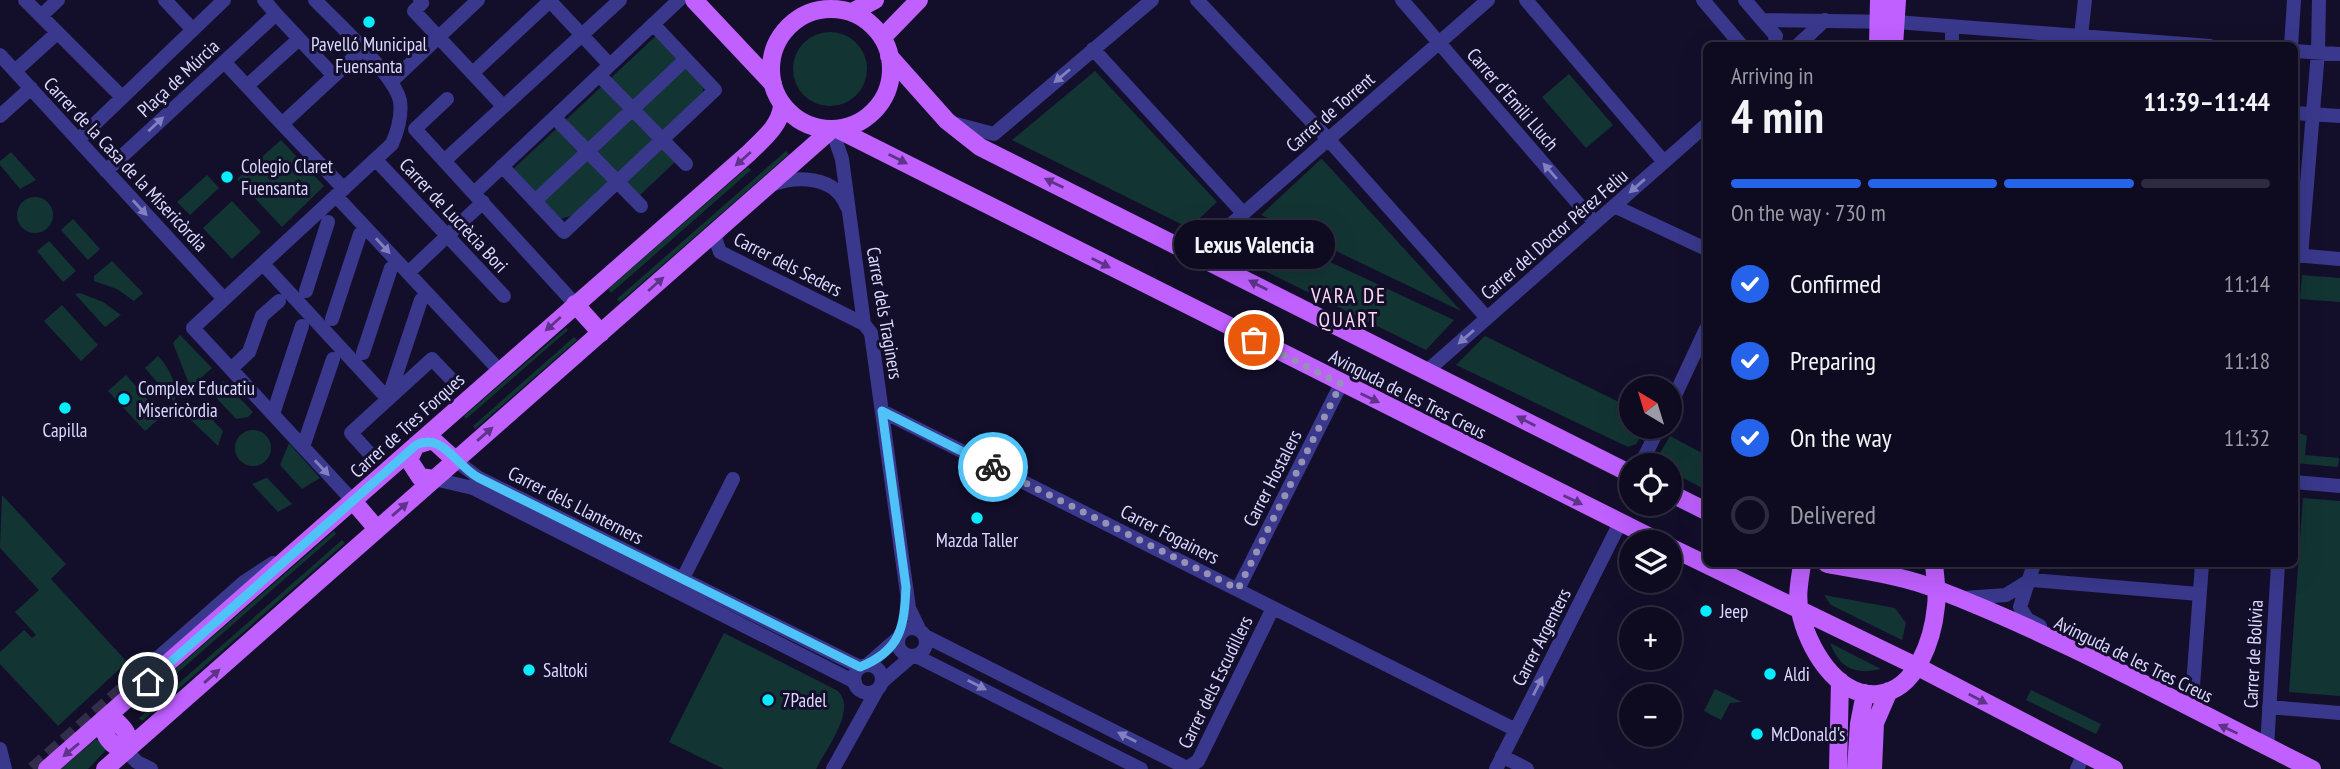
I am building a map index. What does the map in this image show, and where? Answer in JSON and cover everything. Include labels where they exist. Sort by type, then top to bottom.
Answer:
[{"type":"main road","points":[[694,0],[773,84]]},
{"type":"main road","points":[[833,130],[806,125],[782,106],[773,84],[771,60],[785,30],[798,18],[814,10],[849,7],[875,0]]},
{"type":"main road","points":[[883,37],[919,0]]},
{"type":"main road","points":[[1879,0],[1893,42]]},
{"type":"main road","points":[[1880,42],[1897,0]]},
{"type":"main road","points":[[105,769],[758,193],[833,130],[861,121],[879,103],[890,75],[890,56],[883,37],[872,24],[849,7]]},
{"type":"main road","name":"Avinguda de les Tres Creus","points":[[890,56],[947,121],[980,147],[1619,468]]},
{"type":"main road","name":"Carrer de Tres Forques","points":[[47,769],[105,721],[749,153],[774,128],[781,116],[782,106]]},
{"type":"main road","name":"Avinguda de les Tres Creus","points":[[833,130],[1635,530]]},
{"type":"main road","points":[[575,304],[601,333]]},
{"type":"main road","points":[[434,479],[420,477],[411,468],[409,460],[416,445],[433,440],[455,460]]},
{"type":"main road","points":[[1682,499],[1703,510]]},
{"type":"main road","points":[[353,501],[377,529]]},
{"type":"main road","points":[[1682,553],[1703,563]]},
{"type":"main road","points":[[1712,567],[1918,667],[2081,762],[2114,769]]},
{"type":"main road","points":[[1802,567],[1799,609],[1821,661],[1840,681],[1865,693],[1889,691]]},
{"type":"main road","name":"Avinguda de les Tres Creus","points":[[1843,567],[1897,577],[1936,589],[2063,647],[2312,769]]},
{"type":"main road","points":[[1873,769],[1875,723],[1889,691],[1918,667],[1937,606],[1934,567]]},
{"type":"main road","points":[[1838,769],[1840,681]]},
{"type":"main road","points":[[1856,769],[1865,693]]},
{"type":"main road","points":[[105,721],[105,734],[115,746],[126,751]]},
{"type":"street","points":[[25,0],[122,97]]},
{"type":"street","points":[[41,16],[58,0]]},
{"type":"street","points":[[165,0],[193,30]]},
{"type":"street","points":[[78,140],[225,0]]},
{"type":"street","points":[[264,0],[334,76]]},
{"type":"street","points":[[315,0],[392,81],[400,99],[398,130],[393,144],[193,328],[353,501]]},
{"type":"street","points":[[420,0],[422,3],[414,11],[503,106]]},
{"type":"street","points":[[392,81],[478,0]]},
{"type":"street","points":[[478,68],[550,0],[609,64]]},
{"type":"street","points":[[444,161],[620,0]]},
{"type":"street","points":[[408,273],[447,235],[502,166],[679,0]]},
{"type":"street","points":[[947,121],[994,134],[1152,0]]},
{"type":"street","points":[[1197,0],[1328,139],[1487,318]]},
{"type":"street","name":"Carrer d'Emili Lluch","points":[[1402,0],[1595,223]]},
{"type":"street","name":"Carrer de Torrent","points":[[1197,254],[1488,0]]},
{"type":"street","points":[[1526,0],[1664,162]]},
{"type":"street","points":[[1703,0],[1739,42]]},
{"type":"street","points":[[1745,0],[1776,36],[1775,42]]},
{"type":"street","points":[[2081,36],[2085,0]]},
{"type":"street","points":[[2291,42],[2294,0]]},
{"type":"street","points":[[2319,0],[2314,115],[2298,255],[2340,259]]},
{"type":"street","name":"Plaça de Múrcia","points":[[106,171],[276,13]]},
{"type":"street","points":[[1762,20],[1887,22],[2040,40],[2081,36],[2139,42]]},
{"type":"street","points":[[1801,42],[1825,20]]},
{"type":"street","points":[[502,166],[565,232],[715,90],[653,24]]},
{"type":"street","points":[[1952,28],[1952,42]]},
{"type":"street","points":[[15,71],[57,33]]},
{"type":"street","points":[[247,86],[299,39]]},
{"type":"street","points":[[1093,49],[1243,213]]},
{"type":"street","points":[[282,124],[362,50]]},
{"type":"street","points":[[2298,51],[2340,54]]},
{"type":"street","name":"Carrer de la Casa de la Misericòrdia","points":[[0,55],[224,299]]},
{"type":"street","points":[[535,201],[686,59]]},
{"type":"street","name":"Plaça de Múrcia","points":[[229,67],[282,124],[408,273],[500,371]]},
{"type":"street","points":[[604,80],[686,164]]},
{"type":"street","points":[[0,116],[31,88]]},
{"type":"street","points":[[447,99],[415,129],[575,304]]},
{"type":"street","points":[[2298,113],[2340,116]]},
{"type":"street","points":[[559,121],[641,206]]},
{"type":"street","name":"Carrer del Doctor Pérez Feliu","points":[[1427,371],[1703,128]]},
{"type":"street","name":"Carrer dels Traginers","points":[[833,130],[842,159],[864,324],[871,333],[909,608],[922,633]]},
{"type":"street","name":"Carrer de Lucrècia Bori","points":[[376,160],[504,296]]},
{"type":"street","points":[[758,193],[784,180],[821,181],[839,193],[850,217]]},
{"type":"street","points":[[1614,206],[1703,248]]},
{"type":"street","points":[[306,290],[328,222]]},
{"type":"street","name":"Carrer dels Seders","points":[[722,226],[715,238],[720,252],[864,324]]},
{"type":"street","points":[[332,319],[360,234]]},
{"type":"street","points":[[263,264],[388,399]]},
{"type":"street","points":[[363,352],[391,268]]},
{"type":"street","points":[[388,399],[421,300]]},
{"type":"street","points":[[231,369],[250,352],[261,316],[279,301]]},
{"type":"street","points":[[273,414],[302,326]]},
{"type":"street","points":[[1682,380],[1703,335]]},
{"type":"street","points":[[303,447],[333,359]]},
{"type":"street","points":[[370,454],[351,433],[432,359],[452,380]]},
{"type":"street","name":"Carrer Hostalers","points":[[1238,589],[1341,384]]},
{"type":"street","name":"Carrer Fogainers","points":[[882,411],[1516,730]]},
{"type":"street","name":"Carrer dels Llanterners","points":[[455,460],[479,478],[679,585],[857,686]]},
{"type":"street","name":"Carrer dels Llanterners","points":[[434,479],[472,488],[679,585],[863,666]]},
{"type":"street","points":[[679,585],[733,479]]},
{"type":"street","points":[[2298,482],[2340,486]]},
{"type":"street","name":"Carrer Argenters","points":[[1499,763],[1620,523]]},
{"type":"street","points":[[135,678],[244,582],[315,535]]},
{"type":"street","points":[[2033,567],[2031,580],[2020,600],[2023,614],[2056,634],[2063,647]]},
{"type":"street","points":[[2185,706],[2193,686],[2202,567]]},
{"type":"street","name":"Carrer de Bolívia","points":[[2267,747],[2278,567]]},
{"type":"street","points":[[1955,598],[1999,597],[2031,580]]},
{"type":"street","name":"Avinguda de les Tres Creus","points":[[2031,580],[2199,594]]},
{"type":"street","name":"Carrer dels Traginers","points":[[900,635],[906,587]]},
{"type":"street","name":"Carrer dels Escudillers","points":[[1188,769],[1198,761],[1273,608]]},
{"type":"street","points":[[852,731],[857,686],[863,666],[910,628],[1188,769]]},
{"type":"street","points":[[857,686],[868,693],[880,686],[925,648],[922,633]]},
{"type":"street","points":[[900,635],[900,651],[1141,769]]},
{"type":"street","points":[[833,769],[852,731],[880,686],[879,670],[863,666]]},
{"type":"street","points":[[2269,707],[2340,713]]},
{"type":"street","points":[[0,749],[5,769]]},
{"type":"street","points":[[126,751],[137,762],[151,769]]},
{"type":"street","points":[[1499,763],[1527,769]]},
{"type":"street","points":[[1173,769],[1188,769]]},
{"type":"green space","points":[[830,32],[851,38],[861,48],[867,69],[861,90],[851,100],[830,106],[809,100],[799,90],[793,69],[799,48],[809,38]]},
{"type":"green space","points":[[658,34],[704,85],[702,96],[574,215],[560,219],[511,171]]},
{"type":"green space","points":[[1095,71],[1217,202],[1189,228],[1012,140]]},
{"type":"green space","points":[[1569,74],[1613,125],[1586,148],[1542,97]]},
{"type":"green space","points":[[281,140],[324,186],[282,227],[237,179]]},
{"type":"green space","points":[[661,147],[675,162],[638,197],[624,182]]},
{"type":"green space","points":[[786,151],[789,154],[620,302],[617,299]]},
{"type":"green space","points":[[11,152],[36,180],[20,189],[0,165],[0,161]]},
{"type":"green space","points":[[1322,159],[1461,311],[1261,215]]},
{"type":"green space","points":[[748,167],[751,170],[611,293],[608,289]]},
{"type":"green space","points":[[207,175],[219,188],[190,215],[177,202]]},
{"type":"green space","points":[[35,197],[48,202],[53,215],[48,228],[35,233],[22,228],[17,215],[22,202]]},
{"type":"green space","points":[[232,201],[261,232],[232,259],[203,228]]},
{"type":"green space","points":[[73,219],[100,249],[88,260],[61,230]]},
{"type":"green space","points":[[1249,224],[1454,320],[1426,350],[1222,250]]},
{"type":"green space","points":[[49,241],[76,271],[63,282],[37,251]]},
{"type":"green space","points":[[112,261],[143,293],[134,301],[117,289],[94,281],[94,276]]},
{"type":"green space","points":[[2302,275],[2340,278],[2340,302],[2300,299]]},
{"type":"green space","points":[[80,293],[103,302],[121,315],[105,327],[75,294]]},
{"type":"green space","points":[[62,305],[98,345],[81,361],[44,321]]},
{"type":"green space","points":[[566,328],[568,330],[466,419],[464,416]]},
{"type":"green space","points":[[180,335],[212,368],[193,385],[189,384],[173,343]]},
{"type":"green space","points":[[1485,336],[1619,402],[1619,439],[1639,439],[1636,444],[1628,447],[1456,365]]},
{"type":"green space","points":[[574,337],[577,340],[475,429],[473,426]]},
{"type":"green space","points":[[158,356],[172,378],[174,402],[145,368]]},
{"type":"green space","points":[[126,375],[162,416],[145,431],[108,391]]},
{"type":"green space","points":[[223,381],[253,412],[248,417],[236,419],[211,392]]},
{"type":"green space","points":[[198,405],[223,431],[218,446],[187,416]]},
{"type":"green space","points":[[253,430],[265,436],[271,448],[265,460],[253,466],[241,460],[235,448],[241,436]]},
{"type":"green space","points":[[2298,433],[2307,436],[2305,455],[2339,458],[2338,467],[2298,463]]},
{"type":"green space","points":[[1668,439],[1676,439],[1703,453],[1703,488],[1682,477],[1682,453],[1660,453]]},
{"type":"green space","points":[[289,443],[320,478],[302,489],[280,465]]},
{"type":"green space","points":[[267,478],[292,504],[278,512],[252,484]]},
{"type":"green space","points":[[2,495],[66,564],[51,579],[127,662],[58,726],[0,664],[0,652],[24,630],[32,638],[36,635],[15,612],[39,590],[0,548]]},
{"type":"green space","points":[[2303,498],[2340,501],[2340,696],[2289,692]]},
{"type":"green space","points":[[334,531],[336,534],[134,711],[131,708]]},
{"type":"green space","points":[[342,540],[345,543],[142,721],[139,718]]},
{"type":"green space","points":[[1824,595],[1895,608],[1906,623],[1902,640],[1831,605]]},
{"type":"green space","name":"7Padel","points":[[724,633],[838,691],[843,699],[842,719],[816,769],[724,769],[669,742]]},
{"type":"green space","points":[[1830,643],[1881,669],[1863,671],[1849,668],[1838,658]]},
{"type":"green space","points":[[1715,689],[1742,702],[1730,703],[1721,720],[1704,711]]},
{"type":"green space","points":[[2031,690],[2101,724],[2096,734],[2026,700]]},
{"type":"green space","points":[[96,739],[106,746],[106,750],[88,769],[61,769]]},
{"type":"tunnel","points":[[33,769],[135,678]]},
{"type":"way so far","points":[[993,467],[1238,589],[1341,384],[1254,340]]},
{"type":"place","name":"Pavelló Municipal Fuensanta","points":[[369,22]]},
{"type":"place","name":"Colegio Claret Fuensanta","points":[[227,177]]},
{"type":"place","name":"Lexus Valencia","points":[[1254,340]]},
{"type":"place","name":"Complex Educatiu Misericòrdia","points":[[124,399]]},
{"type":"place","name":"Capilla","points":[[65,408]]},
{"type":"place","name":"Mazda Taller","points":[[977,518]]},
{"type":"place","name":"Jeep","points":[[1706,611]]},
{"type":"place","name":"Saltoki","points":[[529,670]]},
{"type":"place","name":"Aldi","points":[[1770,674]]},
{"type":"place","name":"7Padel","points":[[768,700]]},
{"type":"place","name":"McDonald's","points":[[1757,734]]},
{"type":"district","name":"VARA DE QUART","points":[[1349,307]]},
{"type":"route","points":[[148,682],[416,445],[425,441],[440,443],[469,473],[841,660],[860,667],[867,665],[898,638],[902,631],[905,611],[906,587],[882,411],[993,467]]}]
